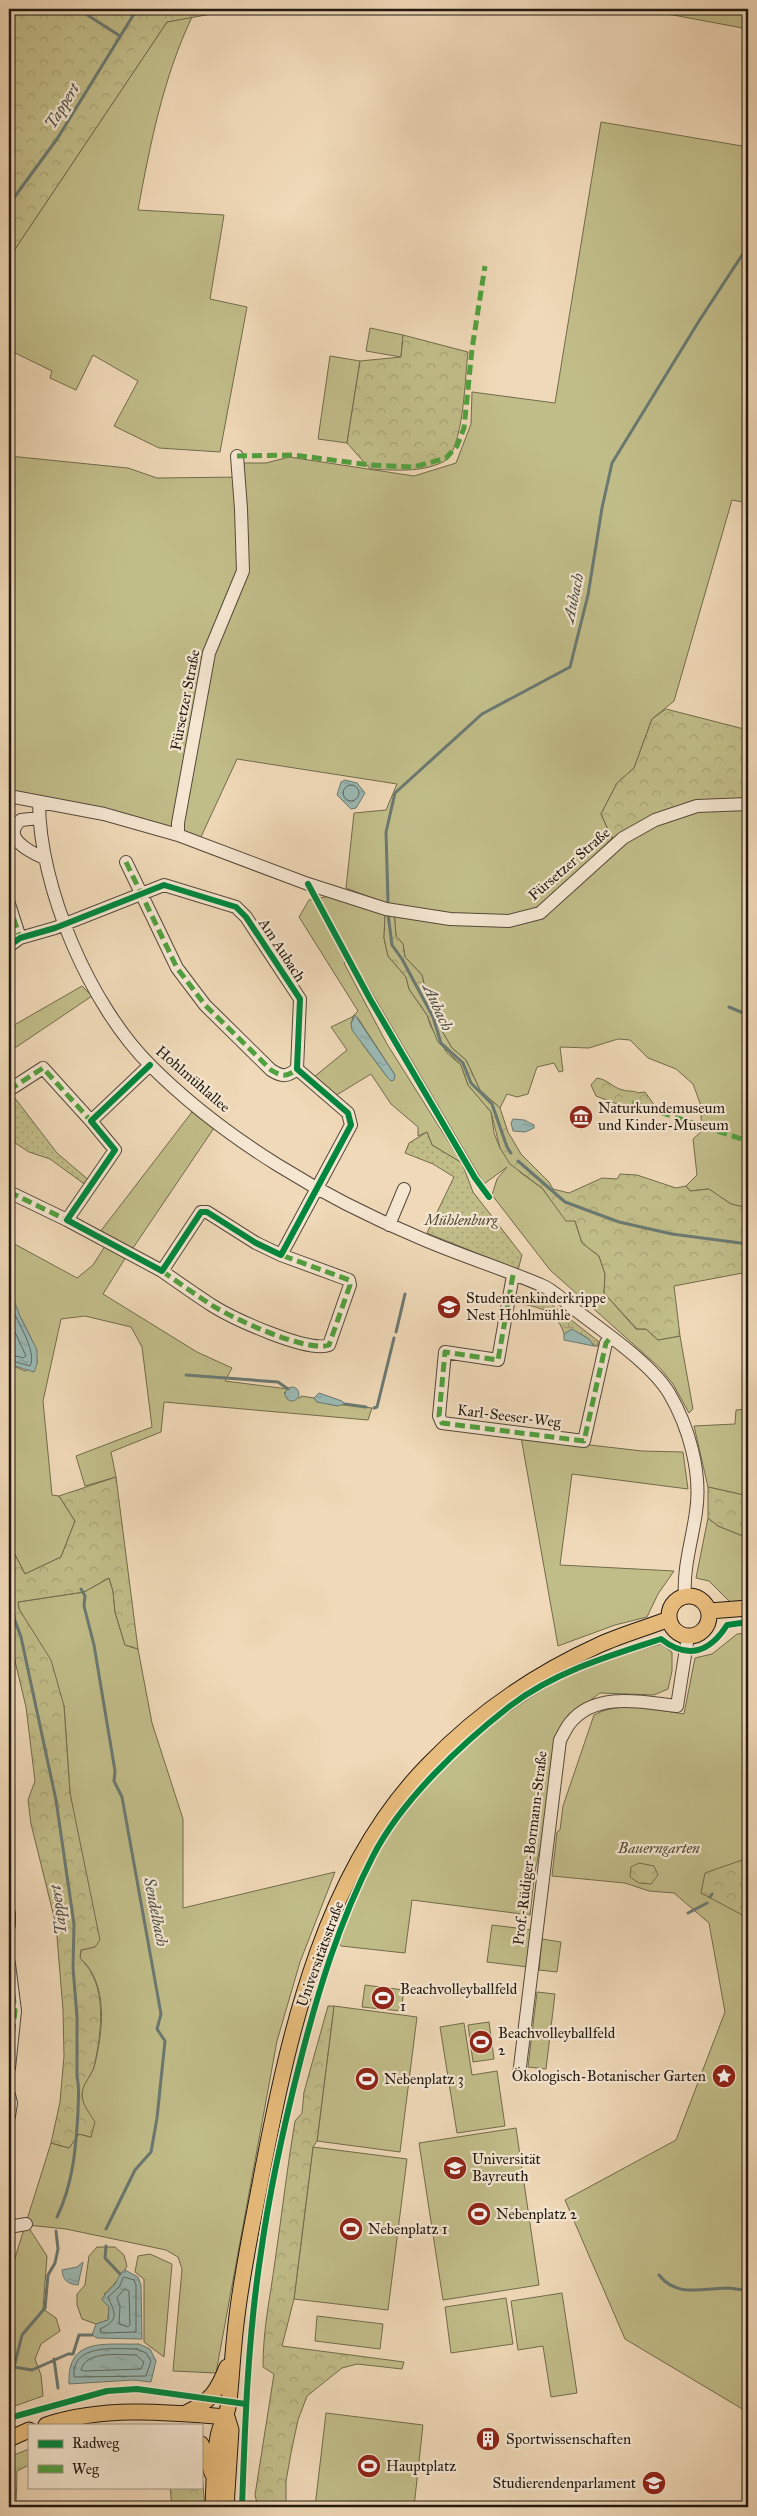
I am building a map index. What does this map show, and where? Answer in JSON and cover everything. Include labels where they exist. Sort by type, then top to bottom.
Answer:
[{"type":"main road","points":[[685,1596],[703,1600],[709,1611],[710,1617],[705,1628],[700,1633],[688,1636],[678,1632],[669,1619],[671,1607],[685,1596]]},
{"type":"main road","points":[[709,1611],[748,1608]]},
{"type":"main road","name":"Universitätsstraße","points":[[213,2507],[219,2432],[227,2417],[236,2317],[248,2245],[290,2042],[313,1962],[339,1899],[369,1842],[400,1798],[427,1766],[462,1733],[511,1694],[566,1661],[601,1644],[669,1619]]},
{"type":"main road","points":[[181,2419],[214,2396],[234,2352]]},
{"type":"main road","points":[[49,2424],[63,2419],[104,2413],[142,2412],[181,2419],[227,2417]]},
{"type":"main road","name":"Universitätsstraße","points":[[226,2507],[231,2430],[227,2417]]},
{"type":"main road","points":[[9,2439],[28,2430]]},
{"type":"main road","points":[[202,2446],[207,2455],[214,2487]]},
{"type":"street","name":"Fürsetzer Straße","points":[[178,835],[178,823],[209,653],[243,571],[237,456]]},
{"type":"street","name":"Fürsetzer Straße","points":[[9,796],[104,814],[178,835],[292,879],[386,909],[450,919],[509,921],[540,913],[623,838],[655,820],[697,806],[748,804]]},
{"type":"street","name":"Hohlmühlallee","points":[[39,802],[44,858],[64,924],[101,999],[150,1065],[224,1128],[317,1189],[389,1225],[544,1286],[611,1337],[648,1369],[668,1392],[681,1420],[696,1467],[698,1490],[696,1512],[687,1553],[685,1596]]},
{"type":"street","points":[[39,818],[21,820],[13,828],[12,834],[19,846],[44,858]]},
{"type":"street","points":[[126,862],[177,968],[205,1005],[271,1070],[280,1076],[288,1076],[297,1068],[348,1113],[351,1119],[351,1125],[281,1255]]},
{"type":"street","name":"Am Aubach","points":[[9,946],[20,938],[64,924],[164,885],[236,907],[246,917],[300,1000],[297,1068]]},
{"type":"street","points":[[9,904],[20,938]]},
{"type":"street","points":[[90,1121],[150,1065]]},
{"type":"street","points":[[9,1090],[43,1068],[115,1150],[67,1220]]},
{"type":"street","points":[[389,1225],[404,1189]]},
{"type":"street","points":[[9,1192],[67,1220],[162,1271],[215,1307],[246,1323],[284,1338],[320,1348],[329,1345],[350,1285],[349,1280],[281,1255],[256,1243],[207,1212],[201,1212],[162,1271]]},
{"type":"street","name":"Karl-Seeser-Weg","points":[[513,1275],[498,1360],[445,1352],[439,1416],[442,1423],[584,1441],[606,1343],[611,1337]]},
{"type":"street","name":"Prof.-Rüdiger-Bormann-Straße","points":[[519,2075],[560,1740],[570,1723],[582,1713],[598,1704],[626,1702],[677,1706],[688,1636]]},
{"type":"street","points":[[9,1913],[9,1925]]},
{"type":"street","points":[[9,1964],[12,2011],[9,2068]]},
{"type":"street","points":[[9,2095],[11,2103],[9,2116]]},
{"type":"street","points":[[9,2227],[26,2224]]},
{"type":"green space","points":[[9,9],[239,9],[167,22],[9,258]]},
{"type":"green space","points":[[641,9],[748,9],[748,29]]},
{"type":"green space","points":[[192,17],[165,88],[138,210],[224,215],[210,299],[247,307],[220,452],[159,448],[114,426],[138,381],[93,355],[76,390],[50,378],[52,371],[9,350],[9,258],[167,22]]},
{"type":"green space","points":[[601,122],[748,147],[748,503],[732,500],[674,701],[652,719],[634,768],[617,783],[601,814],[612,838],[539,910],[509,918],[450,914],[391,905],[346,888],[354,813],[386,810],[397,784],[237,759],[200,839],[9,792],[9,456],[128,468],[157,478],[244,477],[244,463],[266,463],[289,457],[414,476],[456,463],[471,424],[472,392],[555,403]]},
{"type":"green space","points":[[370,328],[403,335],[401,357],[366,351]]},
{"type":"green space","points":[[403,335],[468,352],[459,429],[450,455],[443,462],[434,466],[416,469],[370,469],[347,443],[360,361],[401,357]]},
{"type":"green space","points":[[330,356],[360,361],[347,443],[318,439]]},
{"type":"green space","points":[[666,709],[748,730],[748,801],[696,803],[612,838],[601,814],[617,783],[634,768],[652,719]]},
{"type":"green space","points":[[748,804],[748,1208],[731,1204],[708,1189],[690,1191],[686,1186],[697,1175],[693,1139],[702,1131],[700,1103],[693,1084],[676,1069],[648,1058],[630,1040],[618,1039],[589,1048],[560,1047],[563,1071],[559,1072],[554,1063],[537,1067],[528,1094],[517,1097],[507,1094],[500,1108],[480,1090],[466,1060],[452,1048],[442,1031],[437,1011],[426,993],[422,975],[405,957],[403,944],[396,936],[394,911],[450,919],[540,913],[623,838],[697,806]]},
{"type":"green space","points":[[330,896],[385,915],[384,938],[388,956],[406,977],[409,989],[427,1015],[431,1027],[447,1053],[461,1065],[468,1085],[491,1112],[494,1133],[500,1148],[521,1173],[542,1188],[557,1208],[575,1221],[582,1243],[599,1256],[605,1274],[604,1293],[636,1329],[646,1329],[658,1340],[680,1336],[693,1409],[689,1413],[673,1384],[660,1368],[550,1270],[492,1195],[497,1179],[507,1167],[484,1184],[352,959],[344,963],[387,1044],[462,1163],[432,1145],[427,1132],[418,1136],[418,1127],[391,1104],[371,1074],[335,1096],[314,1077],[347,1050],[331,1027],[352,1017],[358,1011],[299,917],[309,900]],"holes":[[[353,1017],[358,1018],[395,1075],[388,1078],[363,1045],[351,1024]]]},
{"type":"green space","points":[[394,911],[396,936],[403,944],[405,957],[422,975],[426,993],[437,1011],[442,1031],[452,1048],[466,1060],[480,1090],[500,1108],[508,1132],[521,1154],[549,1182],[553,1189],[569,1193],[602,1178],[617,1179],[620,1174],[637,1175],[676,1188],[686,1186],[690,1191],[709,1189],[731,1204],[748,1208],[748,1272],[674,1286],[680,1336],[658,1340],[646,1329],[637,1329],[604,1293],[605,1274],[599,1256],[582,1243],[575,1221],[566,1221],[542,1188],[510,1164],[500,1148],[491,1112],[468,1085],[461,1065],[438,1042],[427,1015],[409,989],[406,977],[388,956],[384,938],[385,915]]},
{"type":"green space","points":[[82,986],[92,996],[9,1052],[9,1028]]},
{"type":"green space","points":[[597,1078],[623,1090],[638,1093],[645,1092],[655,1106],[650,1113],[641,1113],[596,1096],[591,1085]]},
{"type":"green space","points":[[11,1093],[57,1153],[91,1182],[87,1186],[50,1159],[29,1152],[9,1139],[9,1095]]},
{"type":"green space","points":[[192,1112],[214,1128],[131,1251],[100,1232]]},
{"type":"green space","name":"Mühlenburg","points":[[427,1132],[432,1145],[462,1163],[473,1192],[522,1255],[518,1270],[427,1233],[454,1177],[433,1164],[405,1153],[409,1143]]},
{"type":"green space","points":[[9,1241],[77,1278],[93,1265],[105,1246],[126,1257],[103,1294],[197,1352],[232,1368],[225,1381],[288,1389],[284,1393],[300,1398],[301,1396],[314,1398],[317,1402],[372,1408],[368,1420],[164,1402],[161,1432],[111,1452],[116,1477],[85,1486],[76,1456],[152,1427],[142,1347],[131,1327],[85,1316],[61,1319],[43,1401],[52,1495],[59,1496],[75,1521],[61,1557],[25,1574],[9,1543],[9,1364],[25,1371],[37,1364],[33,1344],[15,1307],[9,1288]]},
{"type":"green space","points":[[520,1295],[547,1301],[598,1341],[598,1346],[594,1346],[586,1337],[571,1332],[564,1334],[557,1321],[547,1312],[519,1304]]},
{"type":"green space","points":[[748,1409],[748,1496],[708,1487],[694,1426],[735,1424],[736,1410]]},
{"type":"green space","points":[[521,1437],[642,1451],[683,1452],[688,1489],[572,1474],[560,1565],[674,1571],[658,1594],[647,1617],[615,1625],[558,1646]]},
{"type":"green space","points":[[116,1477],[138,1649],[125,1645],[115,1612],[113,1591],[109,1578],[84,1592],[18,1602],[19,1609],[51,1660],[64,1706],[70,1793],[100,1940],[95,1947],[81,1950],[80,1958],[89,1969],[99,1994],[99,2038],[94,2067],[83,2088],[82,2095],[85,2105],[95,2122],[91,2137],[79,2134],[69,2148],[51,2143],[60,2102],[64,2056],[63,2010],[56,1925],[31,1824],[28,1800],[35,1781],[26,1707],[9,1636],[9,1543],[25,1574],[61,1557],[75,1521],[59,1496]]},
{"type":"green space","points":[[708,1487],[748,1496],[748,1538],[718,1526],[708,1518]]},
{"type":"green space","points":[[708,1518],[718,1526],[748,1538],[748,1601],[730,1602],[709,1581],[696,1578]]},
{"type":"green space","points":[[109,1578],[113,1591],[115,1612],[125,1645],[138,1649],[152,1723],[183,1819],[183,1908],[335,1872],[300,1962],[277,2041],[216,2373],[173,2371],[182,2269],[178,2257],[166,2250],[66,2229],[27,2225],[47,2256],[43,2309],[56,2318],[60,2331],[41,2344],[35,2359],[41,2375],[43,2396],[9,2408],[9,2277],[51,2143],[69,2148],[79,2134],[91,2137],[82,2092],[94,2067],[101,2024],[100,1995],[96,1981],[89,1968],[80,1958],[81,1950],[95,1947],[70,1793],[64,1706],[19,1609],[18,1602],[84,1592]]},
{"type":"green space","name":"Ökologisch-Botanischer Garten","points":[[748,1633],[748,2429],[744,2410],[625,2339],[565,2200],[676,2140],[725,2012],[709,1923],[674,1893],[649,1891],[625,1883],[552,1876],[557,1832],[560,1830],[563,1806],[594,1715],[604,1710],[627,1707],[684,1714],[695,1658],[712,1654],[737,1634]]},
{"type":"green space","points":[[661,1644],[672,1652],[672,1671],[668,1689],[654,1695],[600,1693],[576,1711],[559,1765],[535,1871],[530,1915],[412,1900],[405,1953],[341,1946],[336,1940],[359,1885],[376,1854],[415,1800],[462,1751],[514,1709],[542,1690],[571,1674],[604,1660]]},
{"type":"green space","points":[[748,1858],[748,1918],[701,1893],[705,1873]]},
{"type":"green space","points":[[639,1863],[654,1866],[658,1875],[651,1884],[639,1883],[630,1877],[631,1867]]},
{"type":"green space","points":[[492,1925],[533,1930],[528,1967],[487,1962]]},
{"type":"green space","points":[[542,1939],[561,1942],[557,1972],[539,1970]]},
{"type":"green space","name":"Beachvolleyballfeld 1","points":[[365,1985],[404,1990],[401,2011],[362,2007]]},
{"type":"green space","points":[[537,1992],[555,1994],[546,2069],[528,2067]]},
{"type":"green space","points":[[328,2006],[334,2006],[317,2141],[313,2147],[294,2299],[282,2346],[404,2362],[402,2369],[357,2364],[342,2368],[307,2396],[298,2420],[291,2453],[286,2481],[286,2507],[258,2507],[255,2495],[274,2374],[263,2367],[264,2339],[289,2156],[295,2121],[302,2113],[304,2092]]},
{"type":"green space","name":"Nebenplatz 3","points":[[334,2006],[417,2017],[400,2152],[317,2141]]},
{"type":"green space","name":"Beachvolleyballfeld 2","points":[[489,2022],[494,2059],[473,2062],[468,2025]]},
{"type":"green space","points":[[464,2023],[472,2075],[497,2071],[505,2126],[457,2133],[440,2027]]},
{"type":"green space","name":"Nebenplatz 2","points":[[516,2128],[539,2285],[443,2300],[419,2143]]},
{"type":"green space","name":"Nebenplatz 1","points":[[313,2147],[407,2159],[388,2310],[294,2299]]},
{"type":"green space","points":[[97,2247],[115,2247],[124,2255],[127,2266],[117,2281],[104,2294],[109,2307],[108,2320],[96,2324],[82,2319],[77,2305],[77,2294],[85,2285],[89,2256]]},
{"type":"green space","points":[[150,2254],[172,2264],[164,2357],[144,2342],[144,2279],[135,2272],[138,2256]]},
{"type":"green space","points":[[562,2293],[577,2393],[551,2397],[543,2346],[518,2350],[511,2301]]},
{"type":"green space","points":[[506,2298],[513,2344],[451,2353],[445,2307]]},
{"type":"green space","points":[[317,2316],[383,2324],[380,2349],[315,2341]]},
{"type":"green space","name":"Hauptplatz","points":[[326,2413],[423,2425],[414,2507],[315,2507]]},
{"type":"green space","points":[[28,2449],[28,2466],[17,2471],[16,2507],[9,2507],[9,2457]]},
{"type":"green space","points":[[202,2476],[205,2507],[172,2507],[170,2488],[202,2488]]},
{"type":"water","points":[[345,780],[357,783],[365,793],[356,808],[351,809],[337,795],[341,782]]},
{"type":"water","points":[[355,1015],[395,1075],[394,1080],[391,1081],[388,1078],[352,1030],[351,1024]]},
{"type":"water","points":[[513,1119],[524,1120],[534,1125],[534,1128],[525,1132],[513,1131],[511,1123]]},
{"type":"water","points":[[9,1287],[20,1316],[37,1350],[37,1364],[34,1372],[9,1364]]},
{"type":"water","points":[[572,1329],[589,1339],[594,1346],[564,1340],[564,1334]]},
{"type":"water","points":[[289,1387],[295,1387],[299,1394],[295,1401],[289,1401],[285,1397],[285,1391]]},
{"type":"water","points":[[319,1393],[342,1401],[345,1404],[337,1406],[317,1402],[314,1398]]},
{"type":"water","points":[[83,2262],[78,2285],[66,2281],[62,2270],[77,2267]]},
{"type":"water","points":[[125,2270],[138,2277],[141,2285],[142,2339],[97,2338],[92,2335],[96,2324],[108,2320],[109,2307],[102,2300]]},
{"type":"water","points":[[139,2344],[150,2349],[156,2361],[151,2382],[133,2380],[69,2384],[70,2369],[74,2358],[81,2351],[101,2345]]},
{"type":"waterway","points":[[78,9],[120,36]]},
{"type":"waterway","name":"Tappert","points":[[9,215],[13,199],[57,139],[137,9]]},
{"type":"waterway","name":"Aubach","points":[[388,902],[386,832],[395,793],[482,714],[570,667],[588,595],[602,508],[612,463],[699,321],[748,246]]},
{"type":"waterway","name":"Aubach","points":[[388,914],[392,945],[402,959],[433,1017],[441,1043],[463,1063],[471,1083],[492,1104],[507,1147],[511,1153]]},
{"type":"waterway","points":[[729,1007],[748,1015]]},
{"type":"waterway","name":"Aubach","points":[[518,1161],[565,1202],[619,1222],[672,1234],[748,1244]]},
{"type":"waterway","points":[[396,1332],[405,1294]]},
{"type":"waterway","points":[[374,1408],[377,1407],[394,1338]]},
{"type":"waterway","points":[[186,1375],[278,1382],[288,1389]]},
{"type":"waterway","points":[[345,1404],[366,1407]]},
{"type":"waterway","name":"Sendelbach","points":[[81,1589],[85,1596],[84,1606],[94,1645],[115,1771],[114,1781],[122,1797],[161,2014],[157,2029],[165,2041],[157,2118],[151,2152],[135,2170],[106,2229]]},
{"type":"waterway","name":"Tappert","points":[[9,1604],[21,1637],[56,1800],[74,1924],[73,1968],[77,2017],[78,2112],[75,2152],[70,2179],[57,2217]]},
{"type":"waterway","points":[[688,1913],[707,1903]]},
{"type":"waterway","name":"Tappert","points":[[56,2231],[58,2249],[55,2263],[48,2275],[45,2308],[22,2335],[14,2367],[32,2370],[68,2354],[73,2354],[79,2335],[92,2335]]},
{"type":"waterway","name":"Sendelbach","points":[[106,2246],[105,2258],[120,2274]]},
{"type":"waterway","points":[[659,2275],[666,2282],[681,2289],[725,2288],[748,2290]]},
{"type":"waterway","name":"Tappert","points":[[54,2359],[58,2388]]},
{"type":"waterway","name":"Tappert","points":[[9,2490],[13,2466]]},
{"type":"marked path","points":[[237,456],[294,455],[370,465],[414,467],[446,458],[457,446],[464,428],[472,349],[485,266]]},
{"type":"marked path","points":[[126,862],[177,968],[205,1005],[271,1070],[284,1075],[290,1074],[297,1069]]},
{"type":"marked path","points":[[9,904],[20,938]]},
{"type":"marked path","points":[[9,1090],[43,1068],[91,1121]]},
{"type":"marked path","points":[[632,1103],[748,1141]]},
{"type":"marked path","points":[[9,1192],[67,1220]]},
{"type":"marked path","points":[[162,1271],[213,1306],[237,1319],[289,1340],[319,1346],[329,1345],[350,1285],[349,1280],[281,1255]]},
{"type":"marked path","points":[[513,1275],[498,1360],[445,1352],[439,1416],[442,1423],[584,1441],[606,1343],[611,1337]]},
{"type":"marked path","points":[[9,1913],[9,1925]]},
{"type":"marked path","points":[[9,1964],[15,2011],[9,2068]]},
{"type":"marked path","points":[[9,2095],[11,2103],[9,2116]]},
{"type":"cycle path","points":[[308,884],[370,999],[475,1178],[489,1197]]},
{"type":"cycle path","points":[[9,946],[20,938],[55,928],[164,885],[236,907],[246,917],[300,999],[297,1069],[348,1113],[351,1125],[281,1255],[256,1243],[207,1212],[201,1212],[162,1271],[67,1220],[115,1150],[91,1121],[150,1065]]},
{"type":"cycle path","points":[[242,2507],[253,2315],[261,2252],[283,2133],[307,2035],[330,1957],[361,1881],[385,1835],[416,1794],[453,1756],[491,1721],[527,1694],[582,1666],[661,1639],[671,1646],[680,1649],[698,1650],[713,1642],[727,1625],[748,1622]]},
{"type":"cycle path","points":[[9,2418],[107,2391],[137,2389],[246,2404]]},
{"type":"place","name":"Naturkundemuseum und Kinder-Museum","points":[[581,1117]]},
{"type":"place","name":"Studentenkinderkrippe Nest Hohlmühle","points":[[449,1307]]},
{"type":"place","name":"Beachvolleyballfeld 1","points":[[383,1998]]},
{"type":"place","name":"Beachvolleyballfeld 2","points":[[481,2042]]},
{"type":"place","name":"Ökologisch-Botanischer Garten","points":[[724,2076]]},
{"type":"place","name":"Nebenplatz 3","points":[[367,2079]]},
{"type":"place","name":"Universität Bayreuth","points":[[455,2168]]},
{"type":"place","name":"Nebenplatz 2","points":[[479,2214]]},
{"type":"place","name":"Nebenplatz 1","points":[[351,2229]]},
{"type":"place","name":"Sportwissenschaften","points":[[488,2439]]},
{"type":"place","name":"Hauptplatz","points":[[369,2466]]},
{"type":"place","name":"Studierendenparlament","points":[[654,2483]]},
{"type":"park label","name":"Bauerngarten","points":[[659,1848]]}]
